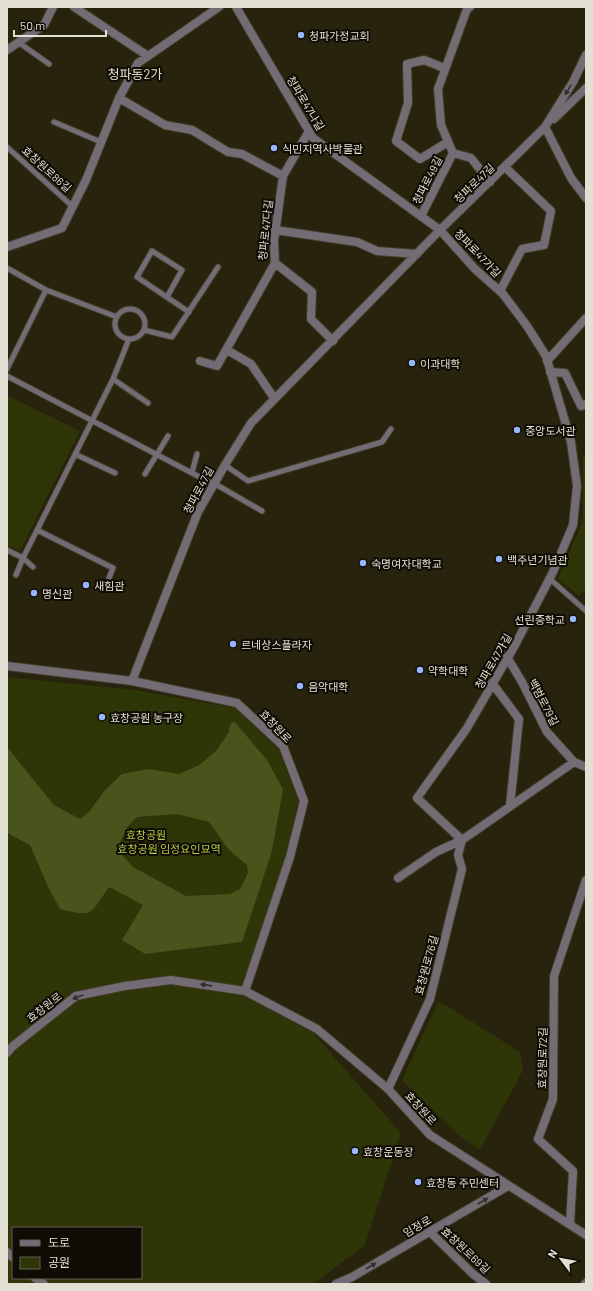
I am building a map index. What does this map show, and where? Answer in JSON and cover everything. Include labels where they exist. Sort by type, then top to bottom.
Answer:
[{"type":"street","points":[[7,50],[44,25],[53,7]]},
{"type":"street","points":[[74,7],[148,56]]},
{"type":"street","name":"효창원로86길","points":[[7,247],[62,228],[119,98],[138,63],[219,7]]},
{"type":"street","name":"청파로47나길","points":[[236,7],[313,138],[440,230]]},
{"type":"street","name":"청파로49길","points":[[453,153],[440,125],[438,89],[444,68],[467,9],[470,7]]},
{"type":"street","name":"청파로47길","points":[[132,681],[198,512],[224,465],[251,423],[274,398],[333,341],[440,230],[506,168],[545,128],[573,82],[586,55]]},
{"type":"street","name":"청파로49길","points":[[444,68],[424,60],[407,64],[408,103],[396,141],[420,159],[448,142]]},
{"type":"street","points":[[586,88],[545,128],[570,178],[586,198]]},
{"type":"street","points":[[119,98],[166,125],[192,130],[228,152],[242,154],[283,176]]},
{"type":"street","name":"청파로47다길","points":[[200,361],[218,366],[274,263],[275,230],[283,176],[309,131]]},
{"type":"street","name":"청파로49길","points":[[421,216],[453,153]]},
{"type":"street","name":"청파로49길","points":[[453,153],[471,158],[490,182]]},
{"type":"street","name":"청파로47가길","points":[[500,291],[522,249],[544,245],[551,211],[506,168]]},
{"type":"street","points":[[275,230],[357,242],[377,251],[417,254]]},
{"type":"street","name":"청파로47가길","points":[[440,230],[475,269],[500,291],[528,326],[547,361],[571,442],[577,486],[573,525],[550,579],[514,647],[467,728],[417,798],[462,840]]},
{"type":"street","points":[[274,263],[312,292],[311,319],[333,341]]},
{"type":"street","points":[[547,361],[586,318]]},
{"type":"street","points":[[227,350],[251,364],[274,398]]},
{"type":"street","points":[[550,372],[565,373],[581,406],[586,404]]},
{"type":"street","name":"백범로79길","points":[[507,657],[522,682],[547,732],[574,762],[586,767]]},
{"type":"street","name":"효창원로","points":[[7,666],[132,681],[237,703],[284,746],[304,801],[290,857],[244,991]]},
{"type":"street","points":[[492,683],[520,719],[510,806]]},
{"type":"street","points":[[398,878],[436,852],[462,840],[574,762]]},
{"type":"street","name":"효창원로76길","points":[[388,1089],[430,999],[462,869],[458,855],[462,840]]},
{"type":"street","name":"효창원로72길","points":[[570,1224],[573,1171],[538,1139],[553,1099],[554,976],[586,880]]},
{"type":"street","name":"효창원로","points":[[7,1053],[13,1046],[76,996],[126,986],[171,980],[244,991],[317,1029],[388,1089],[430,1135],[586,1235]]},
{"type":"street","name":"임정로","points":[[336,1284],[352,1277],[508,1186]]},
{"type":"street","name":"효창원로69길","points":[[430,1232],[473,1274],[486,1284]]},
{"type":"lane","points":[[18,42],[49,64]]},
{"type":"lane","points":[[54,122],[101,142]]},
{"type":"lane","name":"효창원로86길","points":[[7,147],[72,207]]},
{"type":"lane","points":[[167,297],[182,270],[152,251],[137,277],[189,312]]},
{"type":"lane","points":[[144,330],[172,337],[218,267]]},
{"type":"lane","points":[[7,268],[46,290],[117,317]]},
{"type":"lane","points":[[7,369],[46,290]]},
{"type":"lane","points":[[128,309],[137,310],[145,321],[144,330],[138,337],[129,339],[122,336],[116,330],[117,317],[123,311],[128,309]]},
{"type":"lane","points":[[16,574],[113,379],[129,339]]},
{"type":"lane","points":[[7,376],[192,472],[262,511]]},
{"type":"lane","points":[[113,379],[148,404]]},
{"type":"lane","points":[[224,465],[248,481],[382,442],[391,429]]},
{"type":"lane","points":[[145,474],[168,436]]},
{"type":"lane","points":[[75,454],[116,473]]},
{"type":"lane","points":[[192,472],[196,454]]},
{"type":"lane","points":[[37,530],[113,568],[109,578]]},
{"type":"lane","points":[[7,550],[23,558],[33,567]]},
{"type":"lane","points":[[550,579],[586,611]]},
{"type":"green space","points":[[7,395],[80,431],[20,551],[7,545]]},
{"type":"green space","points":[[583,457],[586,457],[586,589],[579,596],[558,579],[583,520]]},
{"type":"green space","name":"효창공원","points":[[7,677],[135,690],[235,708],[279,750],[298,801],[286,856],[240,994],[313,1033],[401,1133],[365,1245],[313,1284],[7,1284]]},
{"type":"green space","points":[[234,721],[267,760],[283,789],[272,851],[242,942],[145,954],[122,940],[143,905],[109,887],[90,912],[79,913],[60,909],[48,887],[30,845],[7,833],[7,747],[54,805],[80,819],[89,812],[105,790],[122,774],[148,769],[179,774],[199,765],[216,751],[229,732],[230,725]],"holes":[[[177,814],[209,822],[229,850],[247,865],[248,873],[240,889],[230,894],[186,896],[133,867],[122,855],[120,842],[127,827],[137,817]]]},
{"type":"green space","points":[[438,1002],[447,1006],[520,1052],[523,1070],[480,1150],[457,1134],[402,1080]]},
{"type":"place","name":"청파가정교회","points":[[301,35]]},
{"type":"place","name":"식민지역사박물관","points":[[274,148]]},
{"type":"place","name":"이과대학","points":[[412,363]]},
{"type":"place","name":"중앙도서관","points":[[517,430]]},
{"type":"place","name":"백주년기념관","points":[[499,559]]},
{"type":"place","name":"숙명여자대학교","points":[[363,563]]},
{"type":"place","name":"새힘관","points":[[86,585]]},
{"type":"place","name":"명신관","points":[[34,593]]},
{"type":"place","name":"선린중학교","points":[[573,619]]},
{"type":"place","name":"르네상스플라자","points":[[233,644]]},
{"type":"place","name":"약학대학","points":[[420,670]]},
{"type":"place","name":"음악대학","points":[[300,686]]},
{"type":"place","name":"효창공원 농구장","points":[[102,717]]},
{"type":"place","name":"효창운동장","points":[[355,1151]]},
{"type":"place","name":"효창동 주민센터","points":[[418,1182]]},
{"type":"district","name":"청파동2가","points":[[135,74]]},
{"type":"park label","name":"효창공원 임정요인묘역","points":[[169,848]]}]
